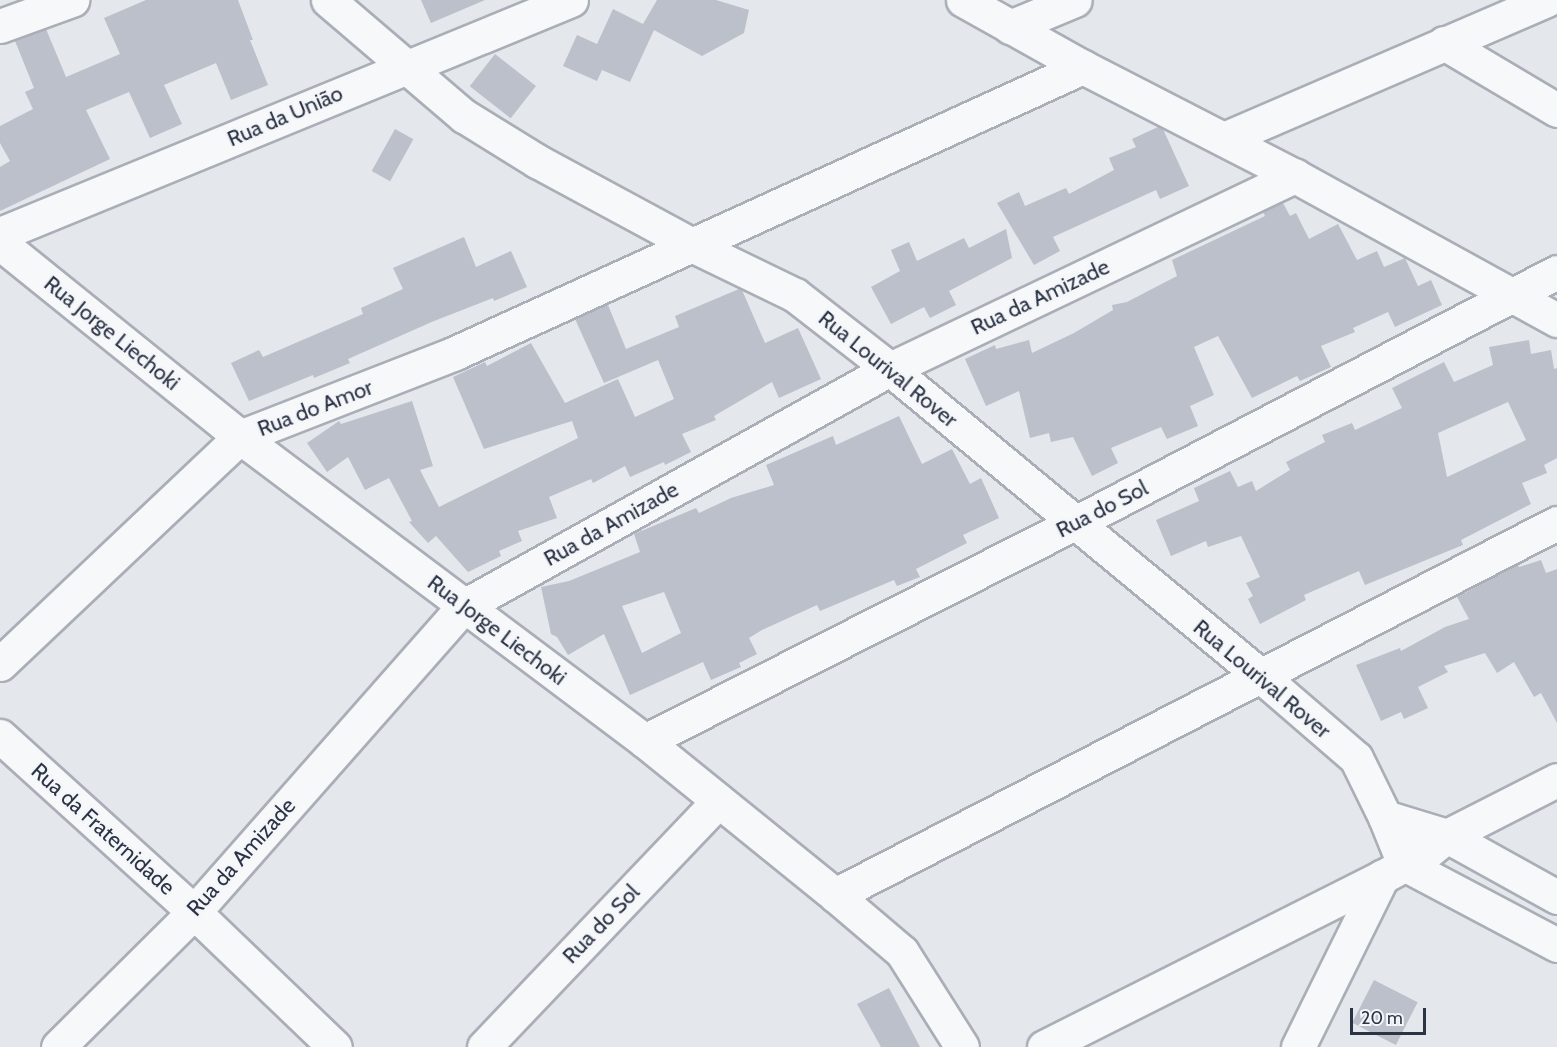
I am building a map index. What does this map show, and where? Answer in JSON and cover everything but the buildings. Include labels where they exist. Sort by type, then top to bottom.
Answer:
[{"type":"street","points":[[0,26],[72,0]]},
{"type":"street","name":"Rua Lourival Rover","points":[[328,0],[407,65],[464,116],[537,161],[694,246],[795,295],[890,369],[1262,677],[1356,759],[1385,817],[1393,871]]},
{"type":"street","name":"Rua da União","points":[[0,234],[407,65],[571,0]]},
{"type":"street","points":[[963,0],[1083,67],[1295,176],[1557,320]]},
{"type":"street","points":[[1010,27],[1075,0]]},
{"type":"street","points":[[1224,139],[1546,0]]},
{"type":"street","points":[[1444,43],[1557,110]]},
{"type":"street","name":"Rua do Amor","points":[[0,664],[240,437],[455,353],[1083,67]]},
{"type":"street","name":"Rua da Amizade","points":[[57,1047],[194,912],[464,606],[890,369],[1295,176]]},
{"type":"street","name":"Rua Jorge Liechoki","points":[[0,243],[240,437],[645,741],[835,895],[902,952],[962,1047]]},
{"type":"street","name":"Rua do Sol","points":[[645,741],[1075,524],[1557,273]]},
{"type":"street","points":[[835,895],[1557,523]]},
{"type":"street","name":"Rua da Fraternidade","points":[[0,735],[194,912],[335,1047]]},
{"type":"street","points":[[1044,1047],[1393,871],[1426,853],[1447,836],[1557,780]]},
{"type":"street","name":"Rua do Sol","points":[[484,1047],[718,801]]},
{"type":"street","points":[[1385,817],[1447,836],[1557,897]]},
{"type":"street","points":[[1393,871],[1557,945]]},
{"type":"street","points":[[1298,1047],[1393,871]]}]
